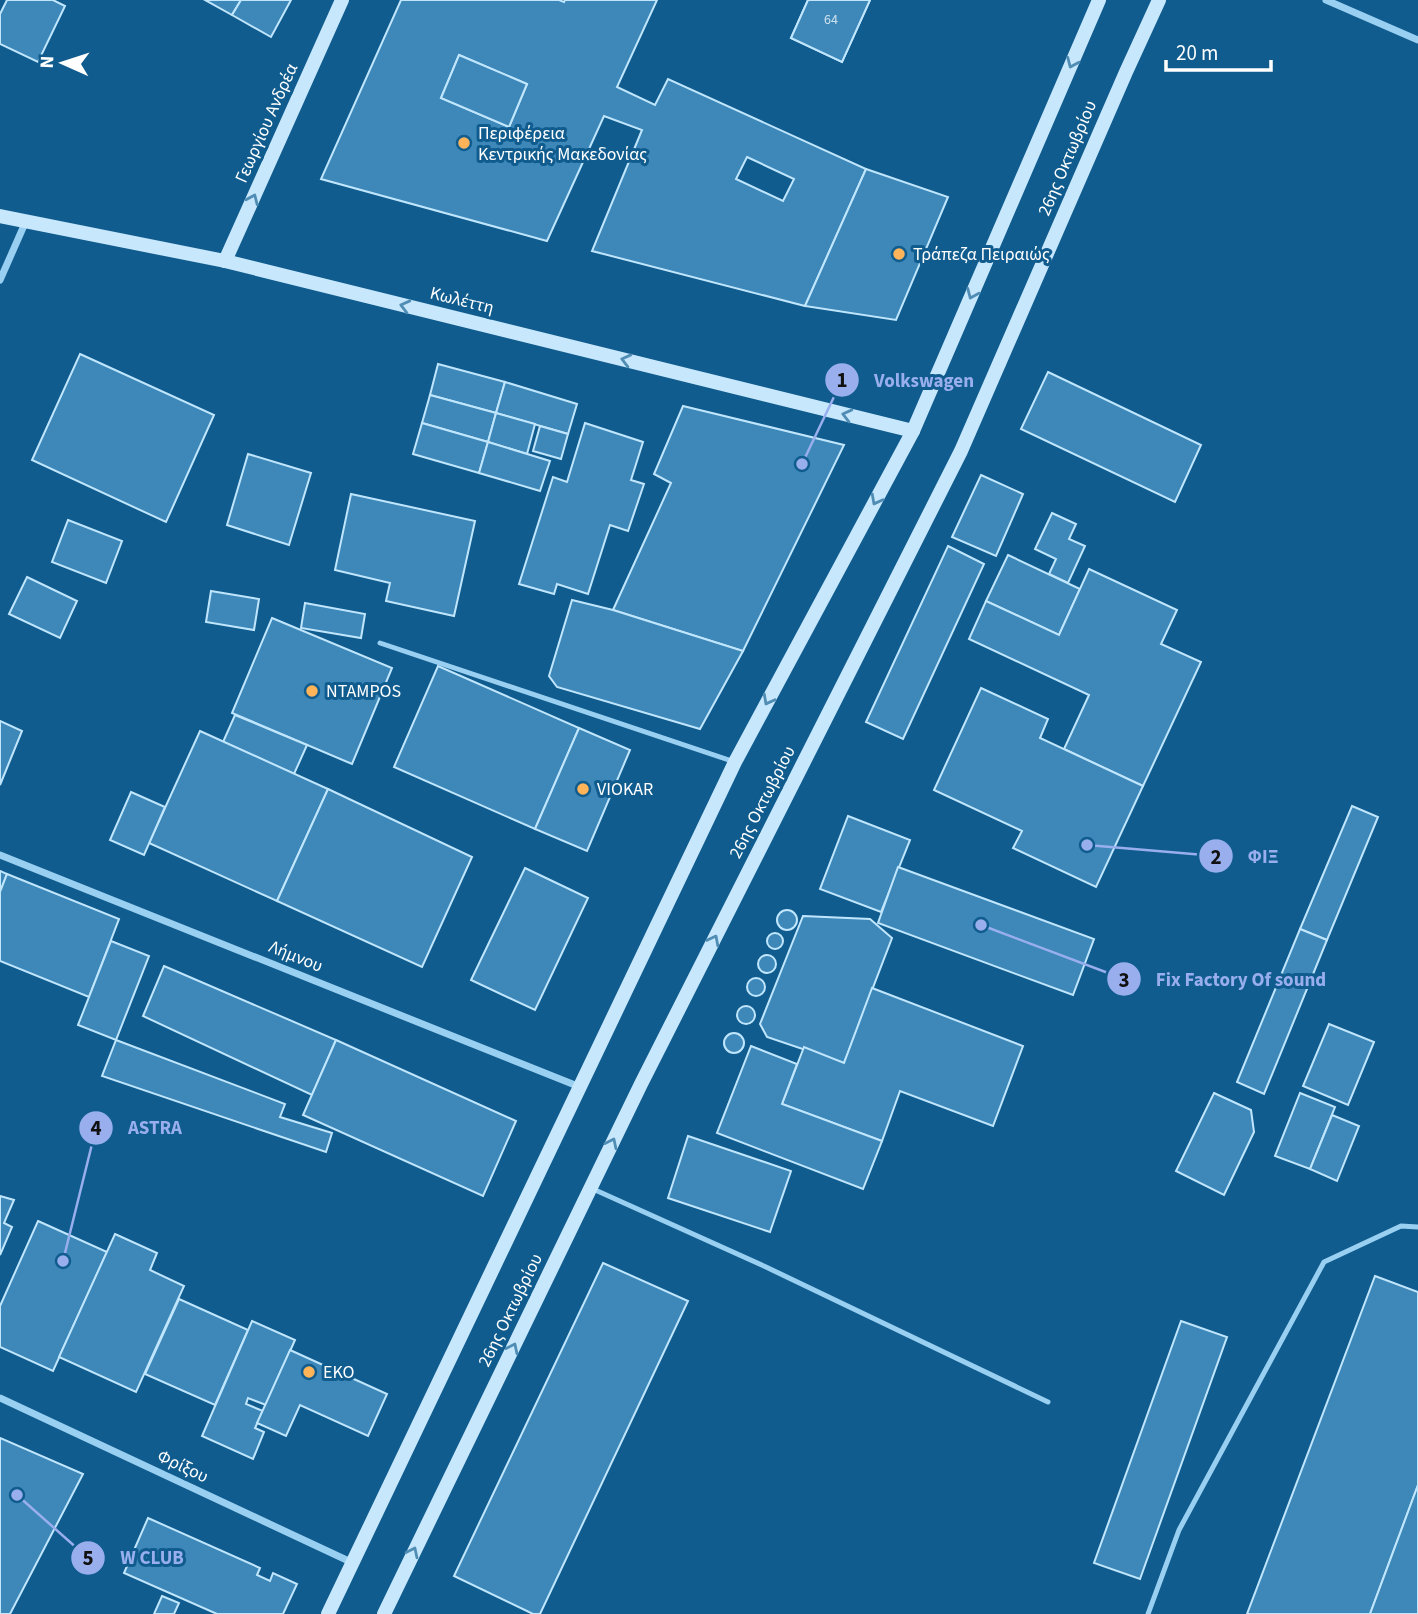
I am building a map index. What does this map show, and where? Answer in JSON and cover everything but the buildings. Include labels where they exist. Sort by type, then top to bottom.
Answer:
[{"type":"main road","name":"Γεωργίου Ανδρέα","points":[[225,261],[342,0]]},
{"type":"main road","name":"26ης Οκτωβρίου","points":[[328,1614],[735,762],[913,431],[1099,0]]},
{"type":"main road","name":"26ης Οκτωβρίου","points":[[384,1614],[640,1084],[961,451],[1159,0]]},
{"type":"main road","name":"Κωλέττη","points":[[0,216],[225,261],[913,431]]},
{"type":"street","points":[[1326,0],[1418,40]]},
{"type":"street","points":[[0,280],[26,220]]},
{"type":"street","name":"Λήμνου","points":[[0,855],[580,1087]]},
{"type":"street","name":"Φρίξου","points":[[0,1398],[353,1563]]},
{"type":"lane","points":[[380,643],[735,762]]},
{"type":"lane","points":[[590,1188],[1048,1402]]},
{"type":"lane","points":[[1148,1614],[1180,1530],[1324,1262],[1401,1226],[1418,1227]]},
{"type":"place","name":"Περιφέρεια Κεντρικής Μακεδονίας","points":[[464,143]]},
{"type":"place","name":"Τράπεζα Πειραιώς","points":[[899,254]]},
{"type":"place","name":"Volkswagen","points":[[802,464]]},
{"type":"place","name":"NTAMPOS","points":[[312,691]]},
{"type":"place","name":"VIOKAR","points":[[583,789]]},
{"type":"place","name":"ΦΙΞ","points":[[1087,845]]},
{"type":"place","name":"Fix Factory Of sound","points":[[981,925]]},
{"type":"place","name":"ASTRA","points":[[63,1261]]},
{"type":"place","name":"EKO","points":[[309,1372]]},
{"type":"place","name":"W CLUB","points":[[17,1495]]}]
